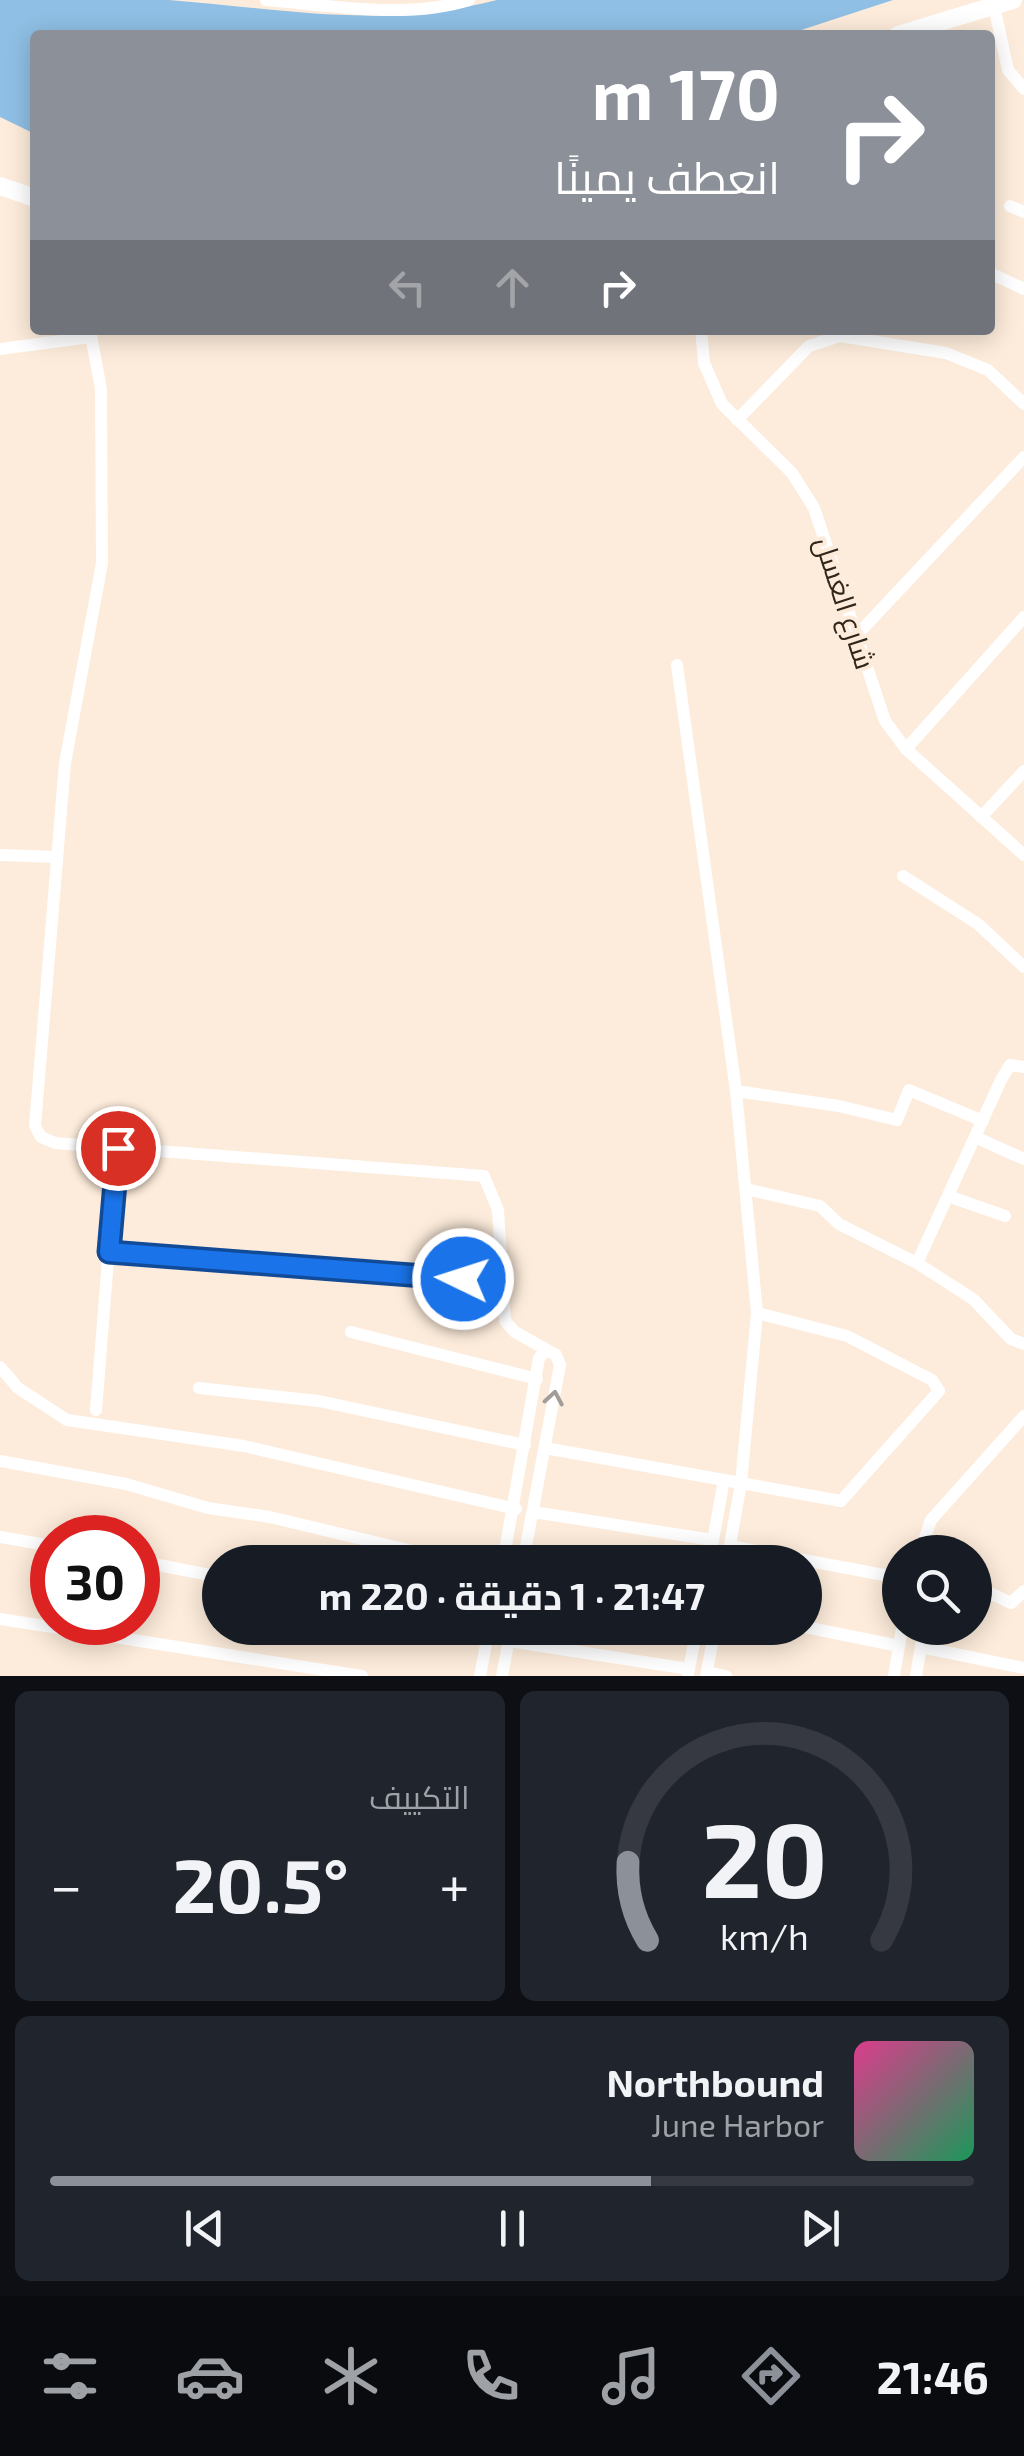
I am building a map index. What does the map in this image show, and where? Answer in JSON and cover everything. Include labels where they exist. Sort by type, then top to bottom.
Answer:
[{"type":"street","points":[[266,0],[370,8],[449,6],[469,0]]},
{"type":"street","points":[[915,30],[1013,0]]},
{"type":"street","points":[[994,6],[1008,70],[1024,90]]},
{"type":"street","points":[[0,186],[30,196]]},
{"type":"street","points":[[1010,206],[1024,212]]},
{"type":"street","points":[[995,275],[1024,289]]},
{"type":"street","points":[[0,349],[85,335]]},
{"type":"street","points":[[91,335],[101,389],[102,563],[65,763],[35,1126],[41,1137],[55,1143],[484,1176],[498,1210],[505,1321],[545,1352],[556,1355],[560,1365],[527,1545]]},
{"type":"street","name":"شارع الغسل","points":[[702,335],[711,384],[737,420],[792,473],[808,496],[878,706],[906,749],[1024,855]]},
{"type":"street","points":[[737,420],[810,346],[840,336],[946,353],[988,370],[1024,404]]},
{"type":"street","points":[[856,636],[1024,457]]},
{"type":"street","points":[[906,749],[1024,617]]},
{"type":"street","points":[[677,664],[736,1091],[758,1314],[741,1483],[730,1545]]},
{"type":"street","points":[[981,818],[1024,771]]},
{"type":"street","points":[[0,855],[57,857]]},
{"type":"street","points":[[904,876],[978,924],[1024,967]]},
{"type":"street","points":[[917,1263],[1010,1065],[1024,1067]]},
{"type":"street","points":[[736,1091],[839,1106],[897,1120],[909,1090],[983,1120]]},
{"type":"street","points":[[975,1137],[1024,1160]]},
{"type":"street","points":[[96,1410],[118,1148]]},
{"type":"street","points":[[746,1189],[820,1206],[839,1224],[917,1263],[974,1299],[1011,1340],[1024,1344]]},
{"type":"street","points":[[948,1196],[1006,1216]]},
{"type":"street","points":[[109,1252],[502,1282]]},
{"type":"street","points":[[544,1448],[841,1501],[939,1391],[932,1380],[847,1336],[758,1314]]},
{"type":"street","points":[[351,1332],[537,1379]]},
{"type":"street","points":[[507,1545],[539,1358],[545,1352]]},
{"type":"street","points":[[0,1367],[18,1388],[67,1420],[244,1446],[516,1509]]},
{"type":"street","points":[[200,1388],[241,1389],[319,1401],[525,1445]]},
{"type":"street","points":[[926,1535],[931,1520],[1024,1416]]},
{"type":"street","points":[[0,1461],[126,1484],[208,1508],[270,1517],[387,1545]]},
{"type":"street","points":[[712,1545],[724,1480]]},
{"type":"street","points":[[532,1512],[713,1540]]},
{"type":"street","points":[[0,1537],[30,1542]]},
{"type":"street","points":[[822,1563],[882,1575]]},
{"type":"street","points":[[160,1565],[202,1573]]},
{"type":"street","points":[[992,1594],[1011,1603],[1024,1591]]},
{"type":"street","points":[[0,1619],[362,1676]]},
{"type":"street","points":[[822,1631],[899,1646],[894,1676]]},
{"type":"street","points":[[480,1676],[486,1645]]},
{"type":"street","points":[[502,1676],[508,1645]]},
{"type":"street","points":[[560,1645],[688,1673],[694,1645]]},
{"type":"street","points":[[712,1645],[707,1674],[726,1676]]},
{"type":"street","points":[[916,1676],[921,1647],[1024,1668]]},
{"type":"water","points":[[0,0],[169,0],[372,16],[454,9],[497,0],[893,0],[801,30],[30,30],[30,132],[0,117]]},
{"type":"route","points":[[118,1148],[109,1252],[463,1279]]}]
